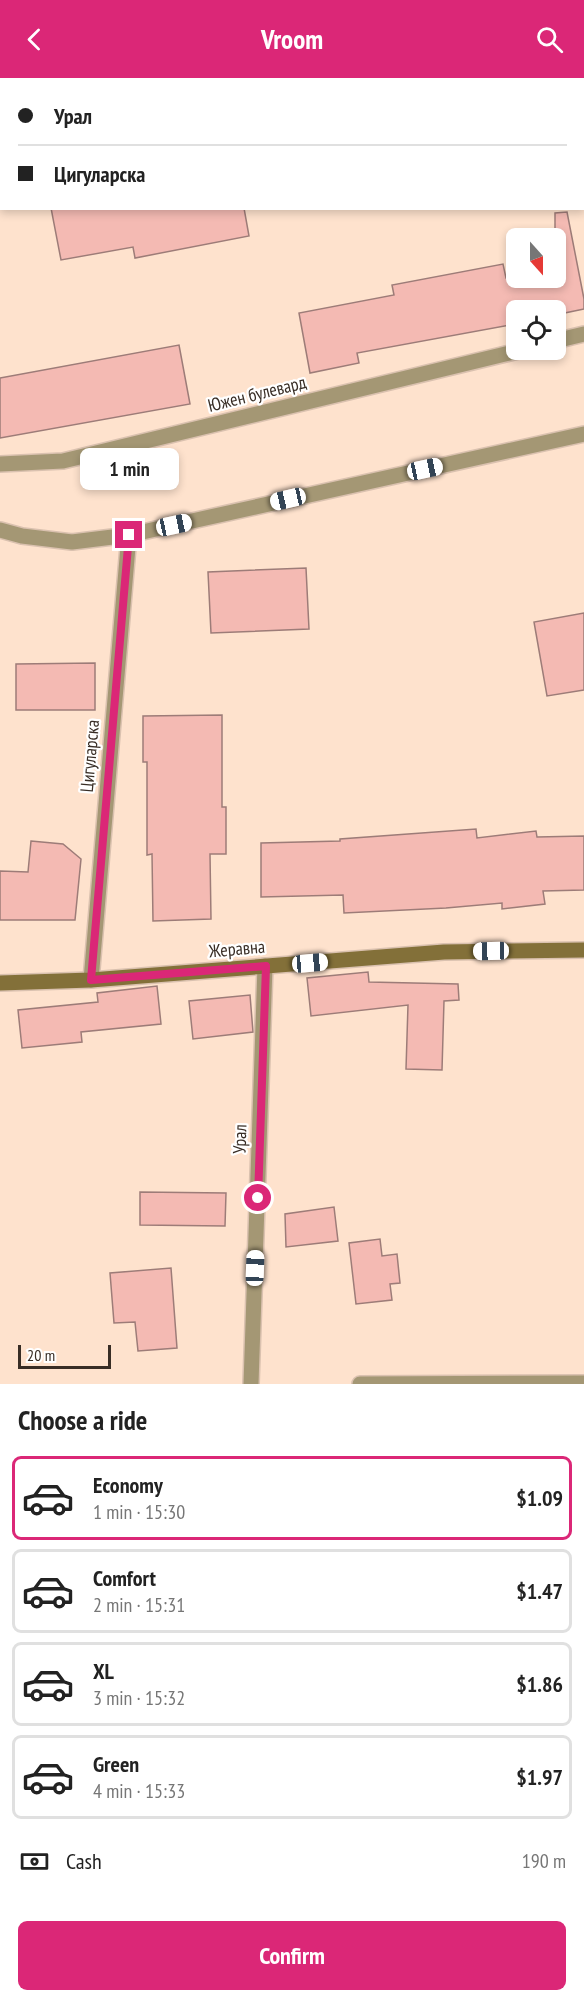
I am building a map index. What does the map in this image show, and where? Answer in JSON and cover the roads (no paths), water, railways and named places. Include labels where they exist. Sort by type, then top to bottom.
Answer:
[{"type":"street","points":[[566,338],[584,334]]},
{"type":"street","name":"Южен булевард","points":[[0,464],[63,461],[506,354]]},
{"type":"street","points":[[0,530],[22,536],[72,542],[129,535],[584,434]]},
{"type":"street","name":"Цигуларска","points":[[91,980],[129,535]]},
{"type":"street","name":"Жеравна","points":[[0,983],[91,980],[444,952],[584,950]]},
{"type":"street","name":"Урал","points":[[251,1384],[266,966]]},
{"type":"street","points":[[360,1384],[584,1383]]}]
